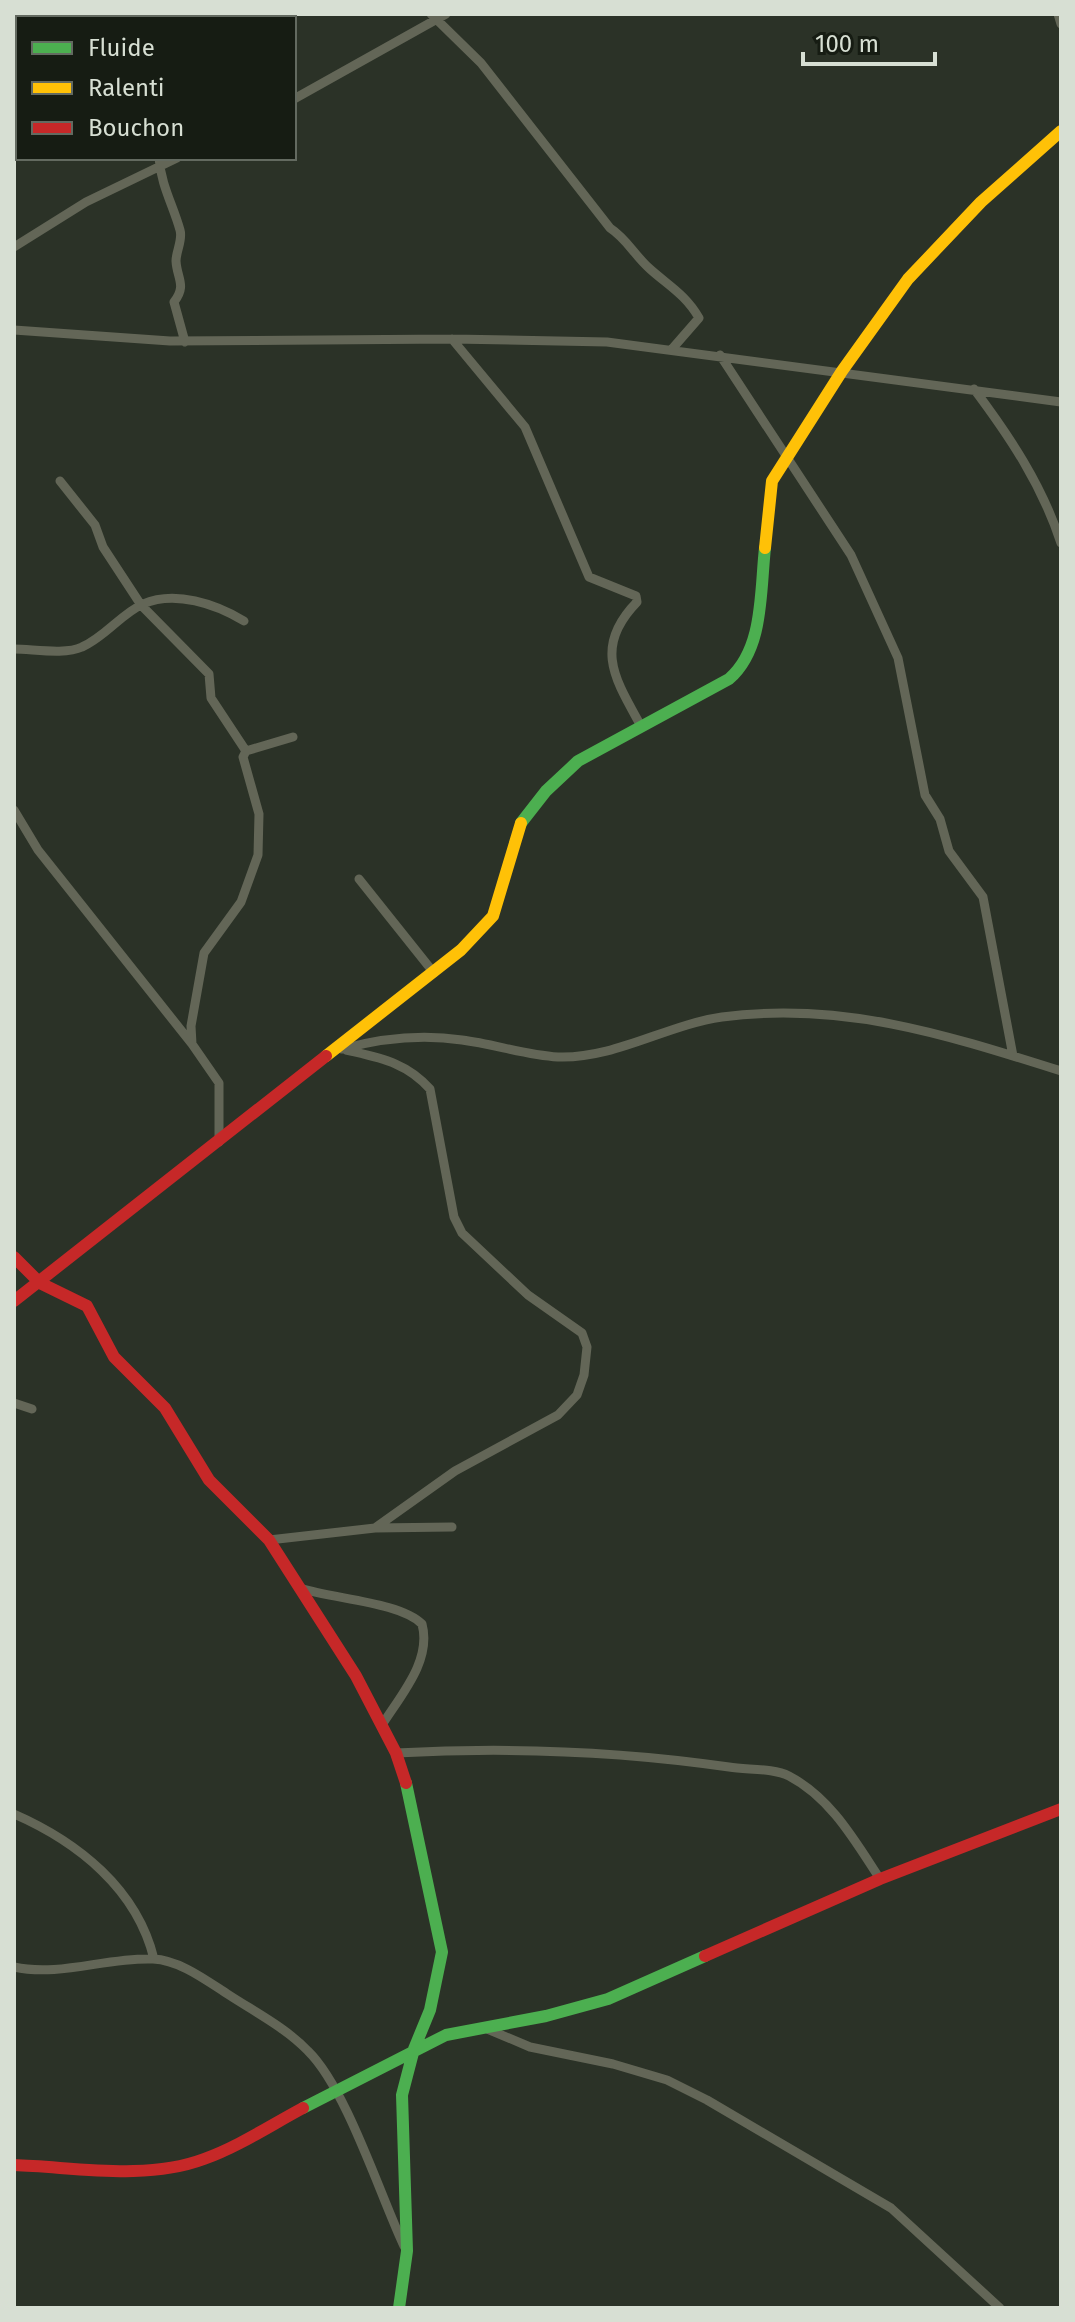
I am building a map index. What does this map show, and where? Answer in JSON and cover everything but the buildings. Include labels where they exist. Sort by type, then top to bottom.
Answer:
[{"type":"street","points":[[1058,14],[1061,24]]},
{"type":"street","points":[[296,98],[439,15],[534,126],[554,159],[610,228],[623,237],[651,270],[688,299],[699,318],[672,349]]},
{"type":"street","points":[[14,1301],[434,973],[490,921],[513,836],[546,791],[578,761],[729,679],[744,666],[756,631],[772,481],[842,371],[908,279],[981,202],[1061,131]]},
{"type":"street","points":[[14,247],[86,202],[159,163],[163,187],[181,231],[176,262],[182,277],[182,292],[174,302],[185,342]]},
{"type":"street","points":[[14,330],[185,342],[452,339],[607,342],[1061,402]]},
{"type":"street","points":[[452,339],[525,427],[589,577],[636,596],[637,602],[621,619],[610,645],[611,664],[641,726]]},
{"type":"street","points":[[720,355],[789,455],[851,555],[898,658],[925,795],[940,819],[949,851],[983,897],[1013,1056]]},
{"type":"street","points":[[974,389],[1013,442],[1037,484],[1061,543]]},
{"type":"street","points":[[60,481],[95,525],[103,547],[141,605],[209,674],[211,698],[246,751],[244,766],[259,814],[258,855],[241,902],[204,953],[192,1012],[192,1044]]},
{"type":"street","points":[[14,649],[79,649],[108,633],[141,605],[163,599],[221,607],[244,621]]},
{"type":"street","points":[[246,751],[293,737]]},
{"type":"street","points":[[14,810],[38,850],[192,1044],[219,1083],[219,1142]]},
{"type":"street","points":[[359,879],[434,973]]},
{"type":"street","points":[[338,1049],[380,1039],[422,1037],[463,1040],[558,1057],[589,1055],[719,1018],[774,1012],[841,1014],[1013,1056],[1061,1071]]},
{"type":"street","points":[[338,1049],[398,1062],[417,1074],[430,1089],[454,1217],[462,1233],[528,1295],[582,1333],[587,1347],[577,1395],[558,1415],[455,1471],[375,1528]]},
{"type":"street","points":[[14,1257],[40,1283],[87,1306],[114,1357],[165,1408],[209,1480],[269,1540],[356,1676],[396,1753],[414,1810],[441,1930],[440,1972],[402,2095],[407,2251],[399,2308]]},
{"type":"street","points":[[14,1403],[32,1409]]},
{"type":"street","points":[[269,1540],[375,1528],[452,1527]]},
{"type":"street","points":[[300,1588],[330,1598],[397,1609],[422,1624],[423,1650],[418,1666],[382,1725]]},
{"type":"street","points":[[396,1753],[448,1750],[642,1754],[785,1774],[810,1789],[842,1821],[880,1879]]},
{"type":"street","points":[[14,2165],[123,2173],[184,2166],[205,2159],[446,2035],[546,2016],[608,1999],[880,1879],[1061,1809]]},
{"type":"street","points":[[14,1814],[44,1827],[110,1877],[135,1910],[154,1959]]},
{"type":"street","points":[[14,1967],[51,1970],[154,1959],[196,1974],[262,2016],[307,2049],[336,2091],[407,2251]]},
{"type":"street","points":[[482,2026],[530,2047],[613,2064],[667,2080],[707,2100],[891,2208],[1000,2308]]},
{"type":"traffic: fast","points":[[521,823],[546,791],[578,761],[729,679],[740,667],[749,652],[758,619],[765,548]]},
{"type":"traffic: fast","points":[[399,2308],[407,2251],[402,2095],[414,2049],[430,2010],[442,1952],[406,1783]]},
{"type":"traffic: fast","points":[[303,2108],[446,2035],[546,2016],[608,1999],[705,1956]]},
{"type":"traffic: slow","points":[[765,548],[772,481],[842,371],[908,279],[981,202],[1061,131]]},
{"type":"traffic: slow","points":[[326,1056],[461,950],[493,916],[521,823]]},
{"type":"traffic: jam","points":[[14,1301],[326,1056]]},
{"type":"traffic: jam","points":[[14,1257],[40,1283],[87,1306],[114,1357],[165,1408],[209,1480],[269,1540],[356,1676],[396,1753],[406,1783]]},
{"type":"traffic: jam","points":[[705,1956],[880,1879],[1061,1809]]},
{"type":"traffic: jam","points":[[14,2165],[110,2171],[181,2166],[229,2148],[303,2108]]}]
